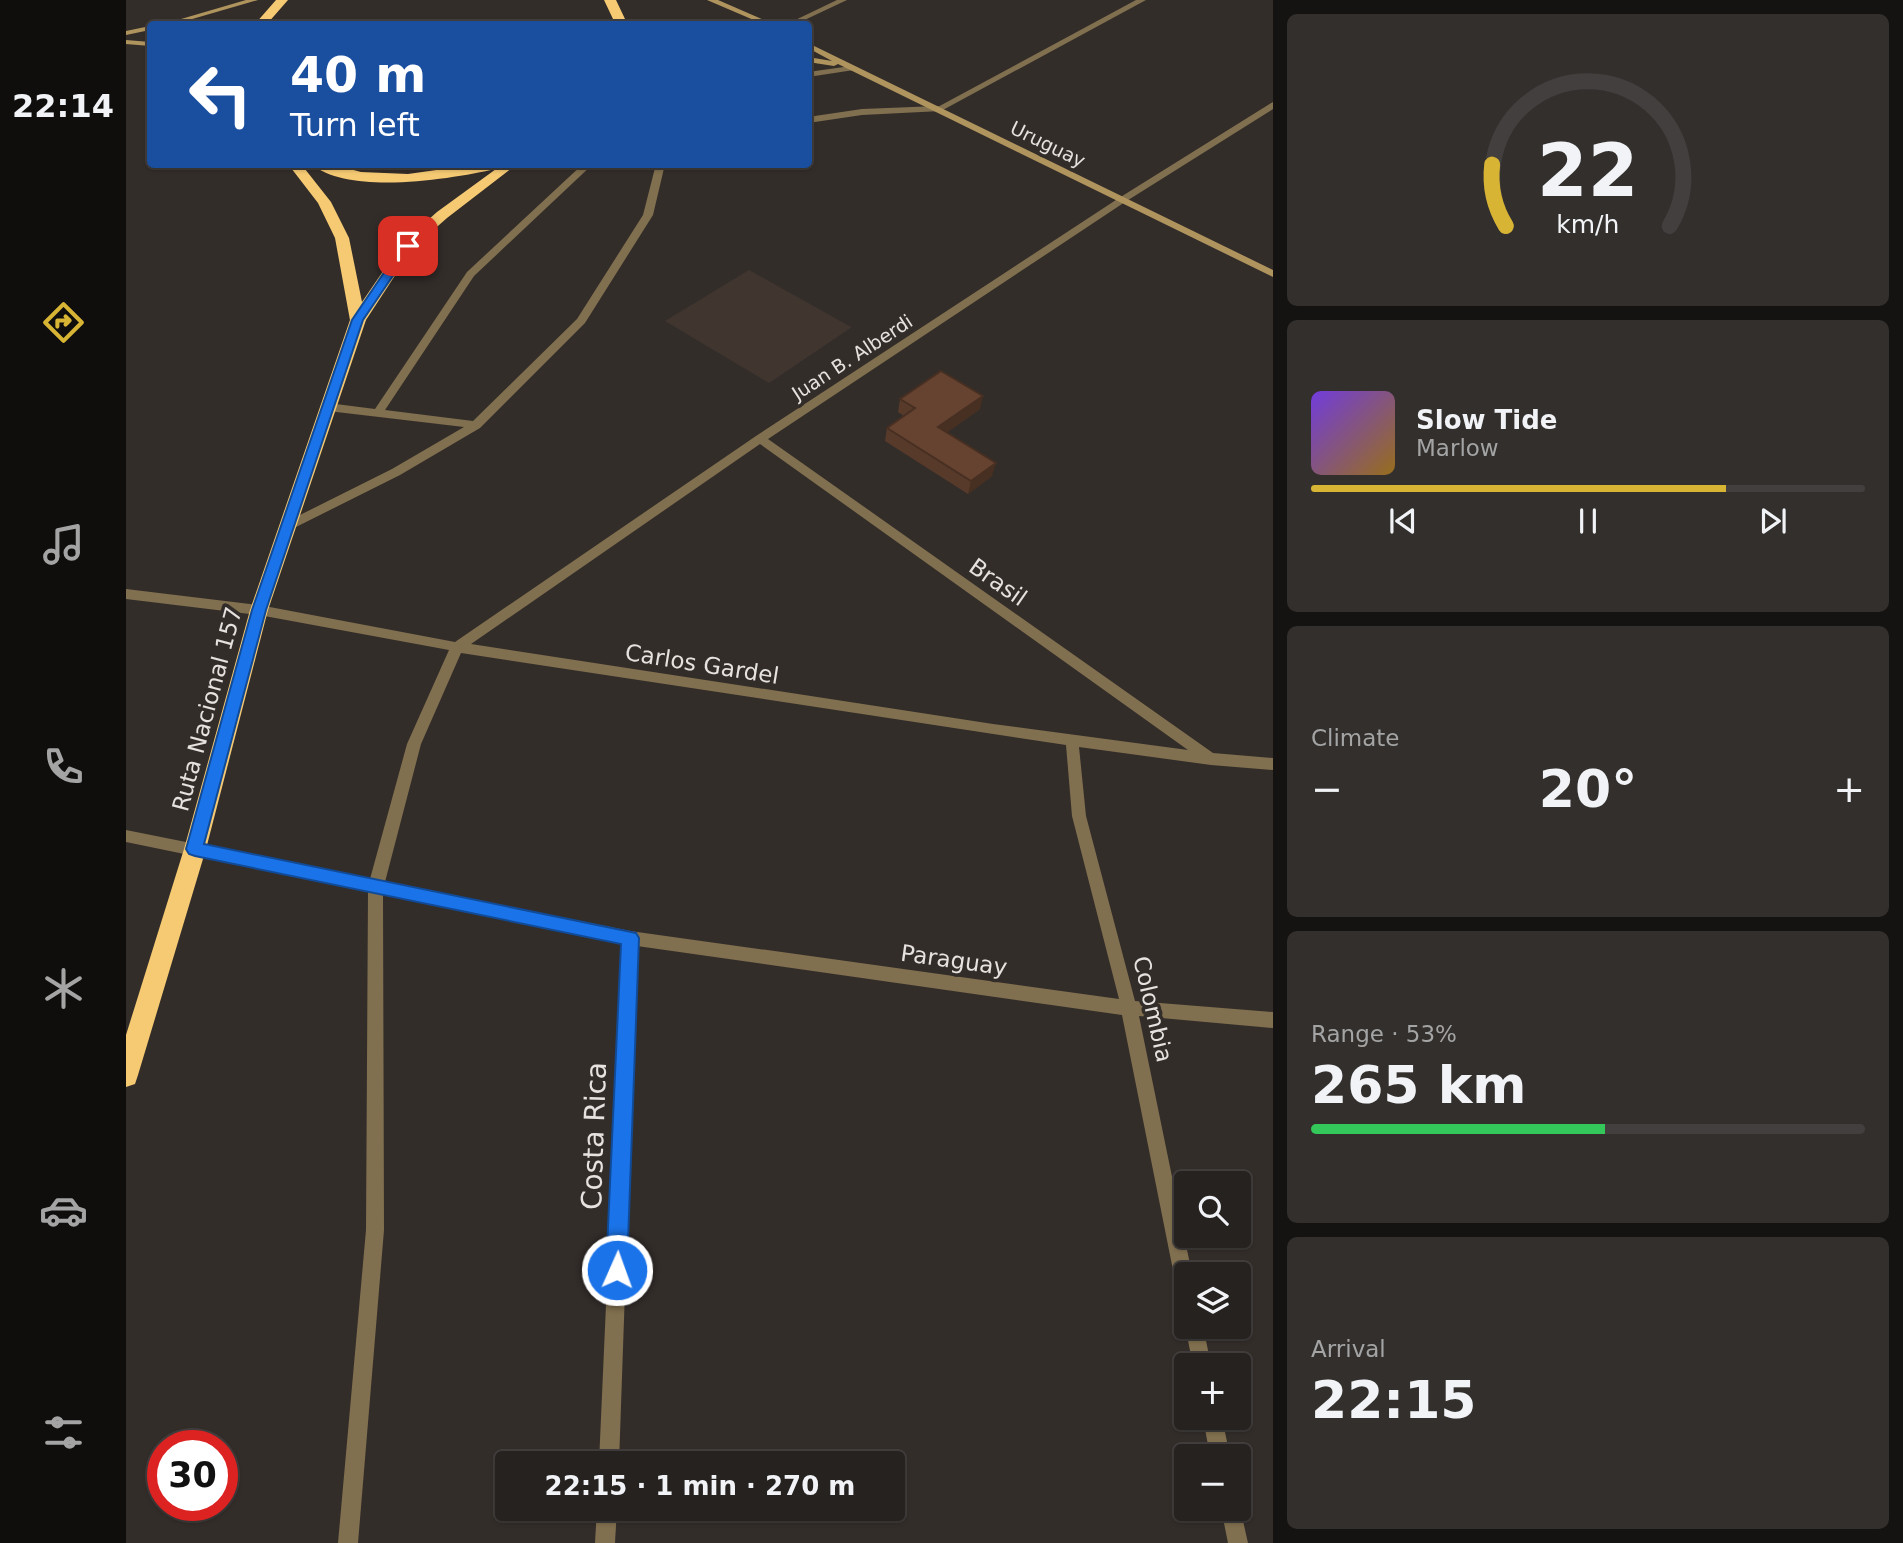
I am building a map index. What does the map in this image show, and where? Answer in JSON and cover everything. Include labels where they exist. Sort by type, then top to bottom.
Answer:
[{"type":"highway","points":[[264,21],[282,0]]},
{"type":"highway","points":[[610,0],[619,21]]},
{"type":"highway","points":[[297,168],[324,202],[342,239],[358,320]]},
{"type":"highway","points":[[332,168],[358,175],[400,178],[484,168]]},
{"type":"highway","name":"Ruta Nacional 157","points":[[126,1075],[195,849],[259,610],[358,320],[408,246],[442,215],[506,168]]},
{"type":"main road","points":[[179,21],[254,0]]},
{"type":"main road","points":[[711,0],[762,21]]},
{"type":"main road","points":[[126,33],[147,29]]},
{"type":"main road","points":[[126,42],[147,44]]},
{"type":"main road","name":"Uruguay","points":[[812,47],[1273,274]]},
{"type":"main road","points":[[812,59],[850,68]]},
{"type":"street","points":[[797,21],[843,0]]},
{"type":"street","points":[[812,119],[862,112],[938,109],[1142,0]]},
{"type":"street","points":[[812,74],[850,68]]},
{"type":"street","name":"Juan B. Alberdi","points":[[457,648],[760,439],[1122,200],[1273,105]]},
{"type":"street","points":[[378,413],[470,274],[585,168]]},
{"type":"street","points":[[288,526],[396,471],[476,425],[581,321],[648,215],[660,168]]},
{"type":"street","points":[[327,407],[476,425]]},
{"type":"street","name":"Brasil","points":[[760,439],[1211,759]]},
{"type":"street","name":"Carlos Gardel","points":[[126,594],[259,610],[457,648],[1072,741],[1273,764]]},
{"type":"street","points":[[348,1543],[375,1230],[376,886],[414,744],[457,648]]},
{"type":"street","name":"Colombia","points":[[1072,741],[1079,816],[1129,1008],[1180,1262]]},
{"type":"street","name":"Paraguay","points":[[126,836],[630,938],[1129,1008],[1273,1020]]},
{"type":"street","name":"Costa Rica","points":[[609,1451],[630,938]]},
{"type":"street","points":[[605,1543],[606,1521]]},
{"type":"street","points":[[1234,1521],[1238,1543]]},
{"type":"shaded area","points":[[749,270],[852,327],[769,383],[665,321]]},
{"type":"building","points":[[941,371],[983,396],[938,427],[996,463],[971,481],[887,428],[915,408],[900,399]]},
{"type":"route","points":[[408,246],[358,320],[327,407],[259,610],[195,849],[630,938],[617,1270]]}]
